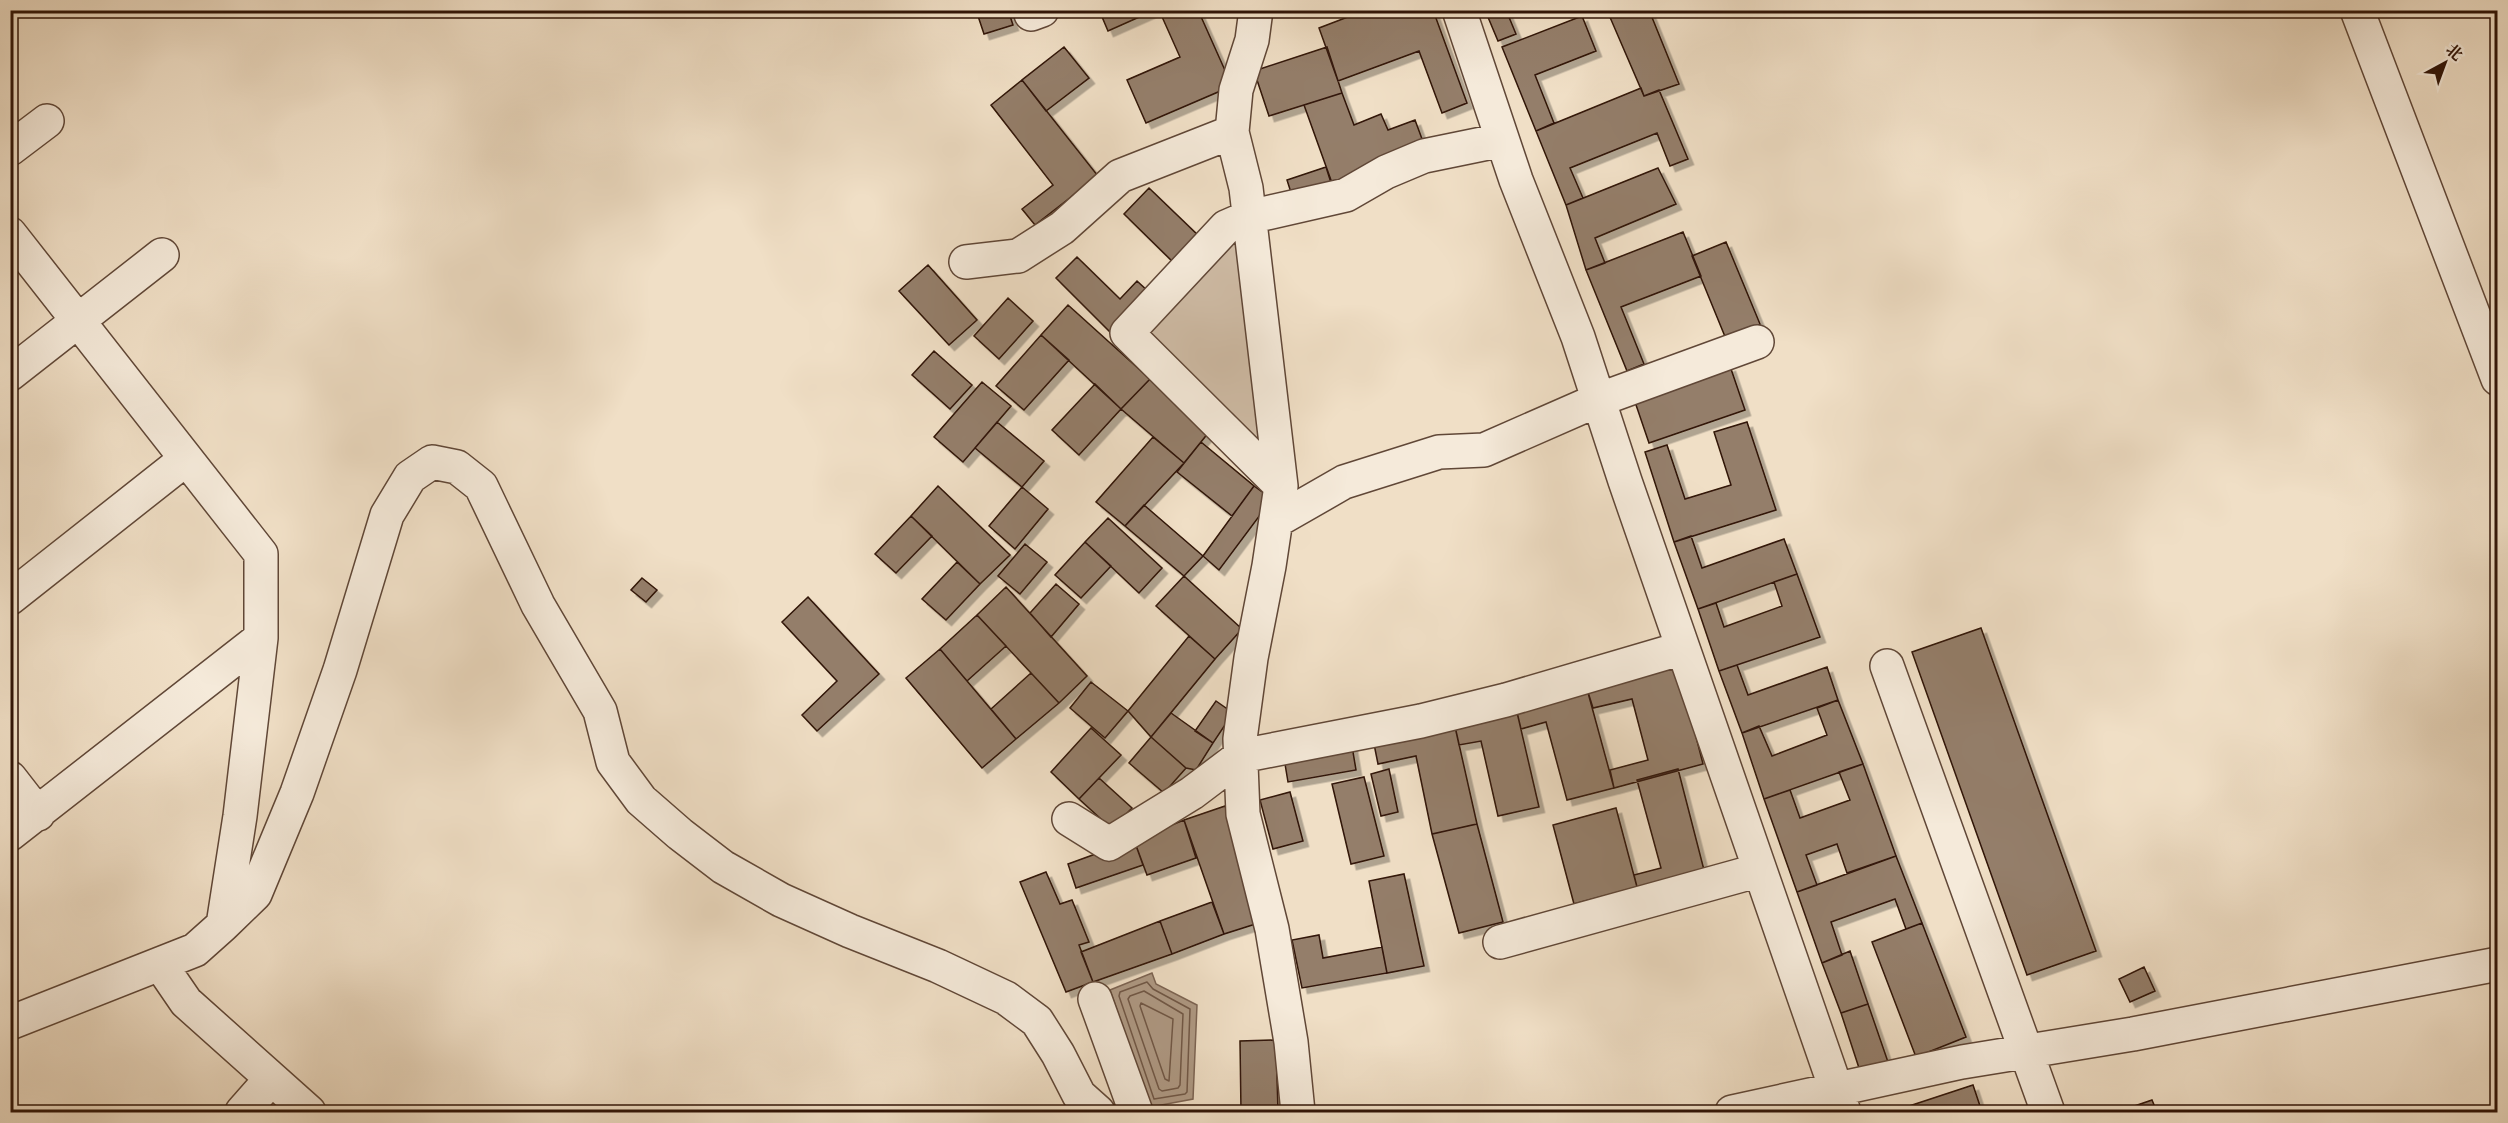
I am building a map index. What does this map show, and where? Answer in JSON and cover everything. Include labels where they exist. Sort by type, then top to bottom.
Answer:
[{"type":"street","points":[[1256,10],[1252,40],[1236,90],[1232,132],[1246,188],[1281,486],[1251,658],[1240,739],[1243,814],[1272,929],[1292,1042],[1298,1113]]},
{"type":"street","points":[[1459,10],[1502,140],[1578,337],[1840,1101]]},
{"type":"street","points":[[2358,10],[2498,379]]},
{"type":"street","points":[[10,149],[47,121]]},
{"type":"street","points":[[966,262],[1018,256],[1062,228],[1120,177],[1232,132]]},
{"type":"street","points":[[1281,486],[1127,333],[1226,227],[1249,217],[1346,195],[1386,172],[1424,156],[1502,140]]},
{"type":"street","points":[[10,234],[261,554],[261,638],[240,816],[223,925]]},
{"type":"street","points":[[10,374],[162,255]]},
{"type":"street","points":[[1276,521],[1344,482],[1439,452],[1484,450],[1598,400],[1757,342]]},
{"type":"street","points":[[10,598],[186,459]]},
{"type":"street","points":[[10,1023],[195,950],[255,894],[297,794],[340,670],[387,515],[410,477],[432,462],[457,467],[481,486],[538,605],[600,711],[613,762],[640,800],[723,867],[781,900],[850,931],[938,966],[1006,998],[1036,1021],[1058,1054],[1079,1095],[1098,1113]]},
{"type":"street","points":[[10,834],[261,638]]},
{"type":"street","points":[[1069,819],[1109,844],[1192,793],[1241,756],[1421,721],[1506,700],[1683,648]]},
{"type":"street","points":[[1887,666],[2048,1113]]},
{"type":"street","points":[[10,778],[38,814]]},
{"type":"street","points":[[1500,942],[1760,870]]},
{"type":"street","points":[[160,964],[186,1002],[309,1113]]},
{"type":"street","points":[[1732,1113],[1840,1101],[1962,1062],[2144,1032],[2498,964]]},
{"type":"street","points":[[1095,999],[1136,1113]]},
{"type":"street","points":[[242,1113],[271,1079]]},
{"type":"shaded area","points":[[1249,217],[1281,486],[1127,333]]},
{"type":"water","points":[[1152,973],[1156,984],[1197,1005],[1193,1099],[1151,1107],[1110,990]]},
{"type":"building","points":[[976,10],[1008,10],[1013,25],[984,34]]},
{"type":"building","points":[[1104,10],[1155,10],[1108,31],[1100,12]]},
{"type":"building","points":[[1159,10],[1198,10],[1232,86],[1146,123],[1127,80],[1180,57]]},
{"type":"building","points":[[1366,10],[1433,10],[1467,103],[1442,113],[1419,51],[1338,81],[1319,28]]},
{"type":"building","points":[[1485,10],[1506,10],[1516,34],[1498,41]]},
{"type":"building","points":[[1620,10],[1649,10],[1679,84],[1644,96],[1609,15]]},
{"type":"building","points":[[1582,16],[1596,51],[1535,75],[1554,123],[1536,131],[1502,47]]},
{"type":"building","points":[[1064,47],[1089,78],[1046,111],[1022,80]]},
{"type":"building","points":[[1327,47],[1342,93],[1269,116],[1254,71]]},
{"type":"building","points":[[1022,80],[1098,176],[1035,225],[1022,209],[1053,185],[991,105]]},
{"type":"building","points":[[1641,88],[1644,96],[1659,90],[1688,159],[1670,166],[1657,133],[1570,168],[1583,198],[1566,205],[1536,131]]},
{"type":"building","points":[[1342,93],[1354,125],[1381,114],[1388,130],[1415,120],[1425,147],[1332,183],[1304,105]]},
{"type":"building","points":[[1326,167],[1333,189],[1294,202],[1287,180]]},
{"type":"building","points":[[1658,168],[1676,204],[1595,238],[1605,263],[1586,270],[1566,205]]},
{"type":"building","points":[[1149,188],[1202,239],[1176,265],[1124,214]]},
{"type":"building","points":[[1683,232],[1701,276],[1621,307],[1644,364],[1627,371],[1586,270]]},
{"type":"building","points":[[1726,242],[1760,324],[1726,339],[1692,256]]},
{"type":"building","points":[[1077,257],[1120,299],[1137,281],[1150,293],[1111,333],[1056,278]]},
{"type":"building","points":[[928,265],[977,320],[949,345],[899,291]]},
{"type":"building","points":[[1008,298],[1033,321],[999,359],[974,336]]},
{"type":"building","points":[[1068,305],[1150,379],[1121,409],[1041,335]]},
{"type":"building","points":[[1041,335],[1069,360],[1024,410],[996,386]]},
{"type":"building","points":[[934,351],[972,385],[950,409],[912,375]]},
{"type":"building","points":[[1730,366],[1745,410],[1649,443],[1634,399]]},
{"type":"building","points":[[1150,379],[1209,432],[1184,463],[1121,409]]},
{"type":"building","points":[[982,382],[1011,406],[963,462],[934,437]]},
{"type":"building","points":[[1095,384],[1121,409],[1079,455],[1052,430]]},
{"type":"building","points":[[997,422],[1044,461],[1022,487],[975,448]]},
{"type":"building","points":[[1747,422],[1776,510],[1674,542],[1645,452],[1667,445],[1685,499],[1731,485],[1714,432]]},
{"type":"building","points":[[1153,437],[1184,463],[1125,526],[1096,502]]},
{"type":"building","points":[[1201,442],[1254,486],[1232,516],[1177,472]]},
{"type":"building","points":[[938,486],[1010,555],[980,584],[911,516]]},
{"type":"building","points":[[1254,486],[1272,499],[1219,570],[1203,556]]},
{"type":"building","points":[[1022,487],[1048,509],[1015,549],[989,526]]},
{"type":"building","points":[[1144,505],[1203,556],[1184,576],[1125,526]]},
{"type":"building","points":[[911,516],[932,536],[896,573],[875,554]]},
{"type":"building","points":[[1108,518],[1162,568],[1139,593],[1085,542]]},
{"type":"building","points":[[1691,536],[1702,568],[1784,539],[1797,574],[1698,609],[1674,542]]},
{"type":"building","points":[[1085,542],[1111,566],[1081,598],[1055,575]]},
{"type":"building","points":[[1025,544],[1047,562],[1020,594],[998,576]]},
{"type":"building","points":[[957,562],[980,584],[946,620],[922,599]]},
{"type":"building","points":[[1797,574],[1820,637],[1719,671],[1698,609],[1716,603],[1724,627],[1782,606],[1774,582]]},
{"type":"building","points":[[1184,576],[1242,629],[1215,659],[1156,606]]},
{"type":"building","points":[[642,578],[657,590],[646,602],[631,590]]},
{"type":"building","points":[[1056,584],[1079,604],[1051,637],[1030,613]]},
{"type":"building","points":[[1006,587],[1087,676],[1059,703],[977,615]]},
{"type":"building","points":[[808,597],[879,674],[817,731],[802,715],[837,681],[782,622]]},
{"type":"building","points":[[977,615],[1006,646],[967,681],[940,649]]},
{"type":"building","points":[[1981,628],[2096,951],[2027,975],[1912,652]]},
{"type":"building","points":[[1189,636],[1215,659],[1151,737],[1128,711]]},
{"type":"building","points":[[940,649],[1016,739],[982,768],[906,678]]},
{"type":"building","points":[[1737,665],[1748,695],[1827,667],[1838,700],[1742,733],[1719,671]]},
{"type":"building","points":[[1678,666],[1703,764],[1614,788],[1610,770],[1648,760],[1632,699],[1593,708],[1587,689]]},
{"type":"building","points":[[1031,673],[1059,703],[1016,739],[991,709]]},
{"type":"building","points":[[1091,682],[1128,711],[1105,738],[1070,708]]},
{"type":"building","points":[[1587,689],[1614,788],[1567,800],[1546,722],[1521,729],[1516,708]]},
{"type":"building","points":[[1838,700],[1863,764],[1764,799],[1742,733],[1759,726],[1772,756],[1827,735],[1817,708]]},
{"type":"building","points":[[1216,701],[1233,713],[1213,743],[1195,731]]},
{"type":"building","points":[[1516,708],[1539,807],[1498,816],[1481,741],[1459,745],[1454,722]]},
{"type":"building","points":[[1171,713],[1213,743],[1196,770],[1186,768],[1151,737]]},
{"type":"building","points":[[1454,722],[1477,824],[1432,834],[1416,756],[1378,764],[1373,739]]},
{"type":"building","points":[[1091,728],[1121,755],[1079,799],[1051,772]]},
{"type":"building","points":[[1151,737],[1186,768],[1164,793],[1129,763]]},
{"type":"building","points":[[1351,740],[1356,770],[1288,782],[1283,752]]},
{"type":"building","points":[[1863,764],[1896,856],[1847,873],[1837,844],[1806,855],[1817,885],[1797,892],[1764,799],[1790,790],[1800,818],[1850,800],[1839,772]]},
{"type":"building","points":[[1389,769],[1398,812],[1381,816],[1371,774]]},
{"type":"building","points":[[1678,769],[1704,870],[1637,887],[1634,875],[1661,868],[1637,780]]},
{"type":"building","points":[[1364,777],[1384,856],[1351,864],[1332,784]]},
{"type":"building","points":[[1099,778],[1132,808],[1112,829],[1079,799]]},
{"type":"building","points":[[1290,792],[1303,841],[1273,849],[1260,800]]},
{"type":"building","points":[[1225,806],[1265,921],[1224,934],[1184,820]]},
{"type":"building","points":[[1616,808],[1637,887],[1574,904],[1553,825]]},
{"type":"building","points":[[1184,820],[1196,858],[1147,875],[1134,840]]},
{"type":"building","points":[[1477,824],[1503,922],[1459,933],[1432,834]]},
{"type":"building","points":[[1134,840],[1143,865],[1076,888],[1068,864]]},
{"type":"building","points":[[1896,856],[1922,923],[1906,929],[1895,899],[1831,922],[1842,955],[1822,963],[1797,892]]},
{"type":"building","points":[[1046,872],[1060,904],[1072,900],[1089,942],[1079,945],[1093,982],[1066,992],[1020,882]]},
{"type":"building","points":[[1404,874],[1424,966],[1387,973],[1369,881]]},
{"type":"building","points":[[1212,902],[1224,934],[1172,954],[1160,921]]},
{"type":"building","points":[[1160,921],[1172,954],[1093,982],[1081,952]]},
{"type":"building","points":[[1922,923],[1966,1037],[1916,1057],[1872,942]]},
{"type":"building","points":[[1319,935],[1323,958],[1382,947],[1387,973],[1302,988],[1292,940]]},
{"type":"building","points":[[1850,951],[1868,1004],[1841,1013],[1822,963]]},
{"type":"building","points":[[2144,967],[2155,991],[2130,1002],[2119,979]]},
{"type":"building","points":[[1868,1004],[1888,1062],[1860,1071],[1841,1013]]},
{"type":"building","points":[[1276,1040],[1278,1112],[1241,1112],[1240,1041]]},
{"type":"building","points":[[1973,1085],[1982,1112],[1891,1112]]},
{"type":"building","points":[[2152,1100],[2157,1112],[2117,1112]]}]
